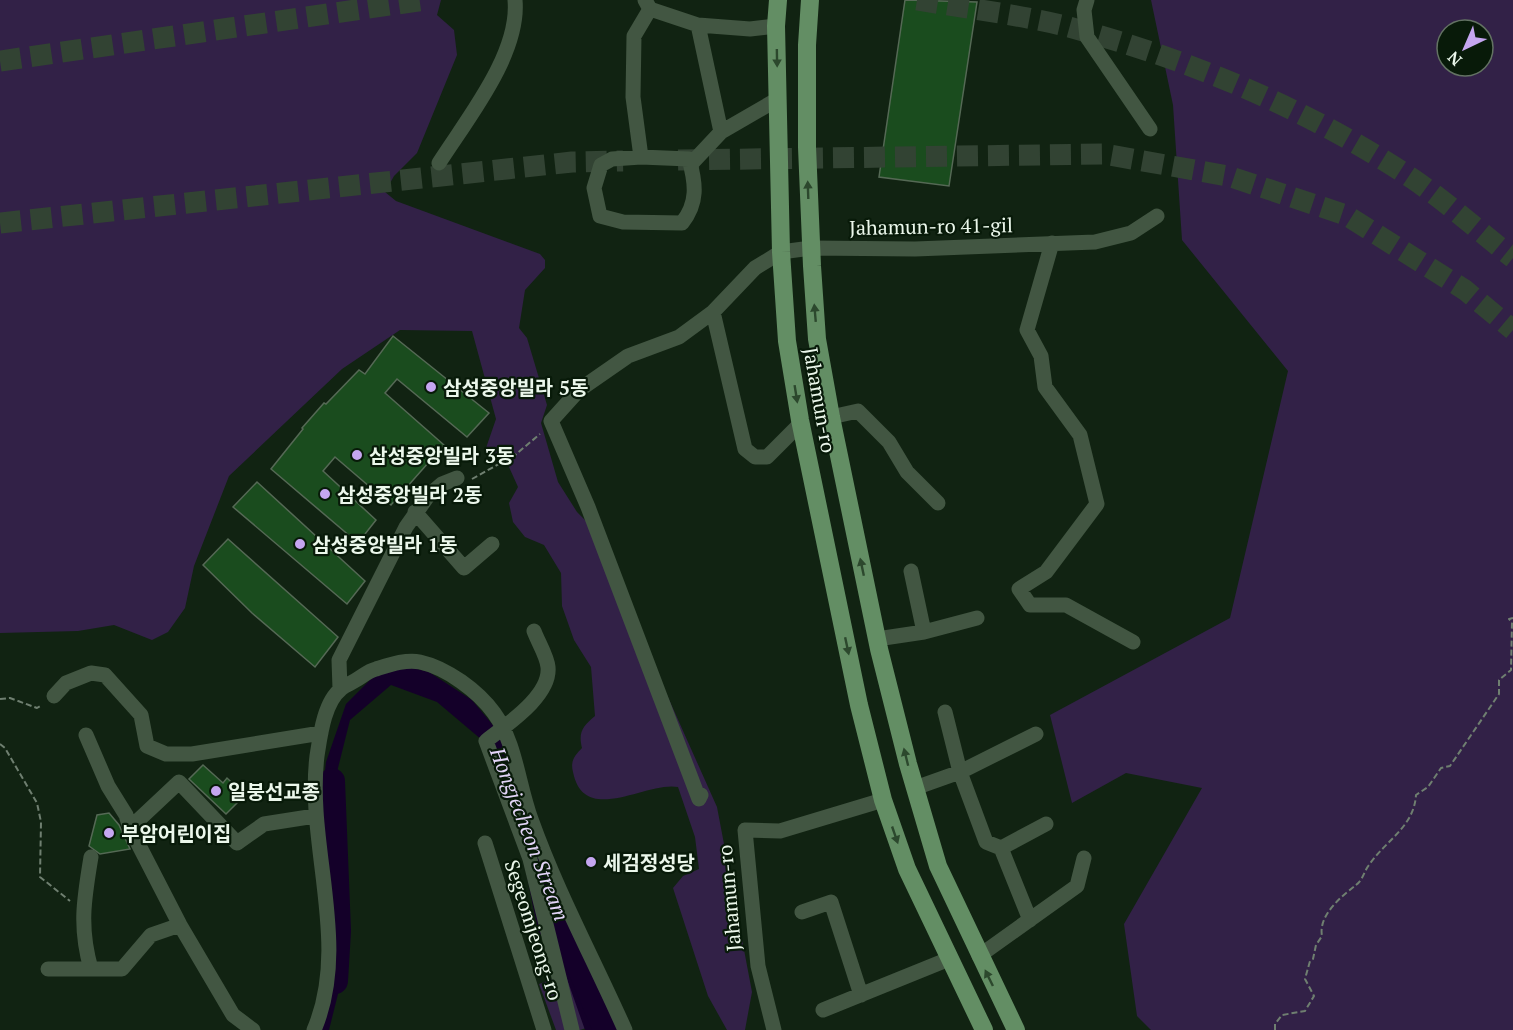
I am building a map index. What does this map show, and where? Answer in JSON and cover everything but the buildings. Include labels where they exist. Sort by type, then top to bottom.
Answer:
[{"type":"main road","name":"Jahamun-ro","points":[[778,0],[776,26],[781,252],[787,341],[801,423],[859,705],[883,800],[907,869],[984,1030]]},
{"type":"main road","name":"Jahamun-ro","points":[[810,0],[807,45],[807,147],[811,248],[818,339],[831,417],[877,639],[915,788],[938,866],[1016,1030]]},
{"type":"street","points":[[439,163],[502,59],[516,16],[514,0]]},
{"type":"street","points":[[1087,0],[1084,10],[1087,37],[1150,129]]},
{"type":"street","points":[[641,157],[633,97],[634,36],[647,5],[698,25],[750,29],[776,26]]},
{"type":"street","points":[[698,25],[721,132]]},
{"type":"street","points":[[691,164],[721,132],[778,99]]},
{"type":"street","points":[[641,157],[689,159],[694,176],[693,209],[682,223],[623,222],[600,216],[594,188],[601,165],[612,159],[641,157]]},
{"type":"street","name":"Jahamun-ro 41-gil","points":[[781,252],[811,248],[915,249],[1095,242],[1131,233],[1157,216]]},
{"type":"street","points":[[1052,243],[1027,330],[1041,356],[1045,387],[1080,435],[1097,504],[1046,572],[1018,589],[1030,604],[1066,605],[1133,642]]},
{"type":"street","points":[[701,795],[699,799],[588,507],[551,421],[579,390],[628,357],[680,338],[713,312],[754,268],[781,252]]},
{"type":"street","points":[[713,312],[745,449],[755,457],[767,457],[801,423]]},
{"type":"street","name":"Jahamun-ro","points":[[831,417],[858,411],[889,442],[907,472],[938,503]]},
{"type":"street","points":[[340,689],[339,660],[415,512],[442,484],[463,479]]},
{"type":"street","points":[[415,512],[464,568],[492,544]]},
{"type":"street","points":[[911,571],[924,632]]},
{"type":"street","points":[[877,639],[924,632],[977,618]]},
{"type":"street","points":[[534,631],[548,668],[541,692],[486,741],[530,859],[572,1030]]},
{"type":"street","points":[[314,1030],[321,1013],[327,981],[328,942],[315,816],[317,758],[321,733],[332,700],[340,689],[372,670],[399,663],[420,662],[463,683],[493,711],[503,728],[530,819],[625,1030]]},
{"type":"street","points":[[54,696],[66,683],[92,673],[105,675],[141,715],[147,746],[166,754],[192,754],[321,733]]},
{"type":"street","points":[[945,712],[960,772],[986,842],[1002,848],[1030,920]]},
{"type":"street","points":[[915,788],[960,772],[1036,734]]},
{"type":"street","points":[[86,735],[108,786],[126,815],[130,828],[180,925],[232,1015],[253,1030]]},
{"type":"street","points":[[130,828],[179,782],[237,843],[264,824],[315,816]]},
{"type":"street","name":"Jahamun-ro","points":[[774,1030],[758,966],[745,830],[780,831],[883,800]]},
{"type":"street","points":[[1002,848],[1046,824]]},
{"type":"street","name":"Segeomjeong-ro","points":[[485,843],[544,1030]]},
{"type":"street","points":[[91,857],[82,910],[83,941],[91,969]]},
{"type":"street","points":[[979,956],[1077,886],[1084,858]]},
{"type":"street","points":[[802,912],[831,902],[861,995]]},
{"type":"street","points":[[48,969],[122,969],[151,935],[180,925]]},
{"type":"street","points":[[823,1010],[949,960]]},
{"type":"path","points":[[463,479],[515,455],[538,436],[551,421]]},
{"type":"path","points":[[1275,1030],[1275,1024],[1282,1015],[1285,1016],[1290,1011],[1305,1011],[1314,996],[1305,979],[1316,945],[1322,936],[1321,928],[1324,920],[1349,888],[1362,878],[1367,867],[1381,850],[1409,822],[1416,795],[1428,787],[1441,768],[1450,766],[1499,694],[1499,680],[1510,670],[1512,622],[1509,619],[1513,618]]},
{"type":"path","points":[[0,699],[10,698],[38,708],[54,696]]},
{"type":"path","points":[[0,745],[6,748],[37,803],[41,822],[40,877],[82,910]]},
{"type":"shaded area","points":[[0,0],[441,0],[437,15],[454,30],[457,55],[417,153],[394,176],[385,192],[396,201],[540,254],[545,260],[545,268],[525,290],[519,328],[527,338],[547,405],[541,423],[558,482],[577,512],[592,527],[717,807],[752,992],[745,1030],[727,1030],[708,996],[673,888],[683,876],[699,869],[695,837],[678,787],[665,787],[618,798],[603,799],[590,797],[579,788],[572,765],[574,758],[582,748],[582,730],[595,716],[591,667],[574,640],[562,606],[561,573],[544,545],[525,537],[513,522],[509,503],[518,487],[509,467],[486,448],[496,419],[472,331],[400,330],[342,369],[229,476],[194,566],[185,608],[168,632],[152,640],[114,625],[78,631],[0,633]]},
{"type":"shaded area","points":[[1151,0],[1513,0],[1513,1030],[1151,1030],[1137,1016],[1124,924],[1202,788],[1126,773],[1072,803],[1050,715],[1230,618],[1288,371],[1182,240],[1173,105]]},
{"type":"shaded area","points":[[572,972],[592,1026],[580,1030],[556,1030],[539,984]]},
{"type":"water","points":[[405,666],[429,672],[472,700],[497,730],[517,782],[547,889],[549,915],[575,944],[608,1030],[585,1030],[561,962],[538,931],[524,862],[482,740],[437,702],[391,685],[350,720],[335,780],[331,833],[333,910],[341,982],[329,1030],[312,1030],[325,976],[319,822],[326,762],[346,704],[373,677]]},
{"type":"waterway","name":"Hongjecheon Stream","points":[[332,781],[338,931],[335,981]]},
{"type":"waterway","name":"Hongjecheon Stream","points":[[529,834],[567,936],[606,1030]]},
{"type":"tunnel","points":[[0,61],[425,0]]},
{"type":"tunnel","points":[[917,0],[1061,25],[1153,53],[1243,87],[1331,129],[1372,153],[1426,188],[1513,258]]},
{"type":"tunnel","points":[[678,160],[1104,154],[1228,176],[1346,215],[1465,290],[1513,330]]},
{"type":"tunnel","points":[[0,223],[572,162],[623,161]]},
{"type":"place","name":"삼성중앙빌라 5동","points":[[431,387]]},
{"type":"place","name":"삼성중앙빌라 3동","points":[[357,455]]},
{"type":"place","name":"삼성중앙빌라 2동","points":[[325,494]]},
{"type":"place","name":"삼성중앙빌라 1동","points":[[300,544]]},
{"type":"place","name":"일붕선교종","points":[[216,791]]},
{"type":"place","name":"부암어린이집","points":[[109,833]]},
{"type":"place","name":"세검정성당","points":[[591,862]]}]
